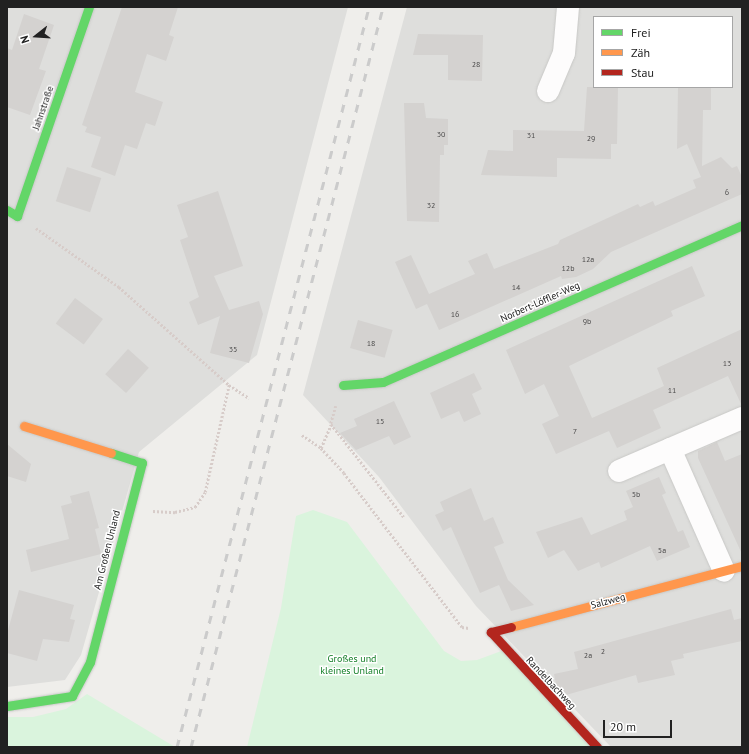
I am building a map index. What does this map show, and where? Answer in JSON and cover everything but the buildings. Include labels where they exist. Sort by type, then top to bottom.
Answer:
[{"type":"street","name":"Jahnstraße","points":[[17,216],[89,7]]},
{"type":"street","points":[[548,91],[564,53],[568,7]]},
{"type":"street","points":[[7,210],[17,216]]},
{"type":"street","name":"Norbert-Löffler-Weg","points":[[343,384],[383,382],[742,225]]},
{"type":"street","points":[[619,471],[742,418]]},
{"type":"street","name":"Am Großen Unland","points":[[7,706],[72,696],[90,662],[142,463],[24,426]]},
{"type":"street","name":"Salzweg","points":[[491,632],[733,569],[670,449]]},
{"type":"street","name":"Randelbachweg","points":[[491,632],[597,747]]},
{"type":"path","points":[[17,216],[119,287],[229,386],[249,398]]},
{"type":"path","points":[[321,448],[331,424],[343,384]]},
{"type":"path","points":[[129,509],[175,512],[195,506],[205,492],[229,386]]},
{"type":"path","points":[[331,424],[404,518]]},
{"type":"path","points":[[302,435],[321,448],[462,627],[491,632]]},
{"type":"shaded area","points":[[7,7],[348,7],[257,355],[139,452],[81,655],[65,680],[7,687]]},
{"type":"shaded area","points":[[407,7],[742,7],[742,747],[611,747],[476,606],[379,477],[303,395]]},
{"type":"green space","name":"Großes und kleines Unland","points":[[313,510],[347,522],[444,651],[461,661],[477,660],[504,650],[591,747],[247,747],[281,608],[296,516]]},
{"type":"green space","points":[[87,694],[175,747],[7,747],[7,717],[33,717],[66,709]]},
{"type":"railway","points":[[177,747],[369,7]]},
{"type":"railway","points":[[191,747],[383,7]]},
{"type":"traffic: fast","points":[[7,210],[17,216],[89,7]]},
{"type":"traffic: fast","points":[[343,385],[383,382],[742,225]]},
{"type":"traffic: fast","points":[[7,706],[72,696],[90,662],[142,463],[111,453]]},
{"type":"traffic: slow","points":[[24,426],[111,453]]},
{"type":"traffic: slow","points":[[511,627],[742,566]]},
{"type":"traffic: jam","points":[[511,627],[491,632],[597,747]]}]
